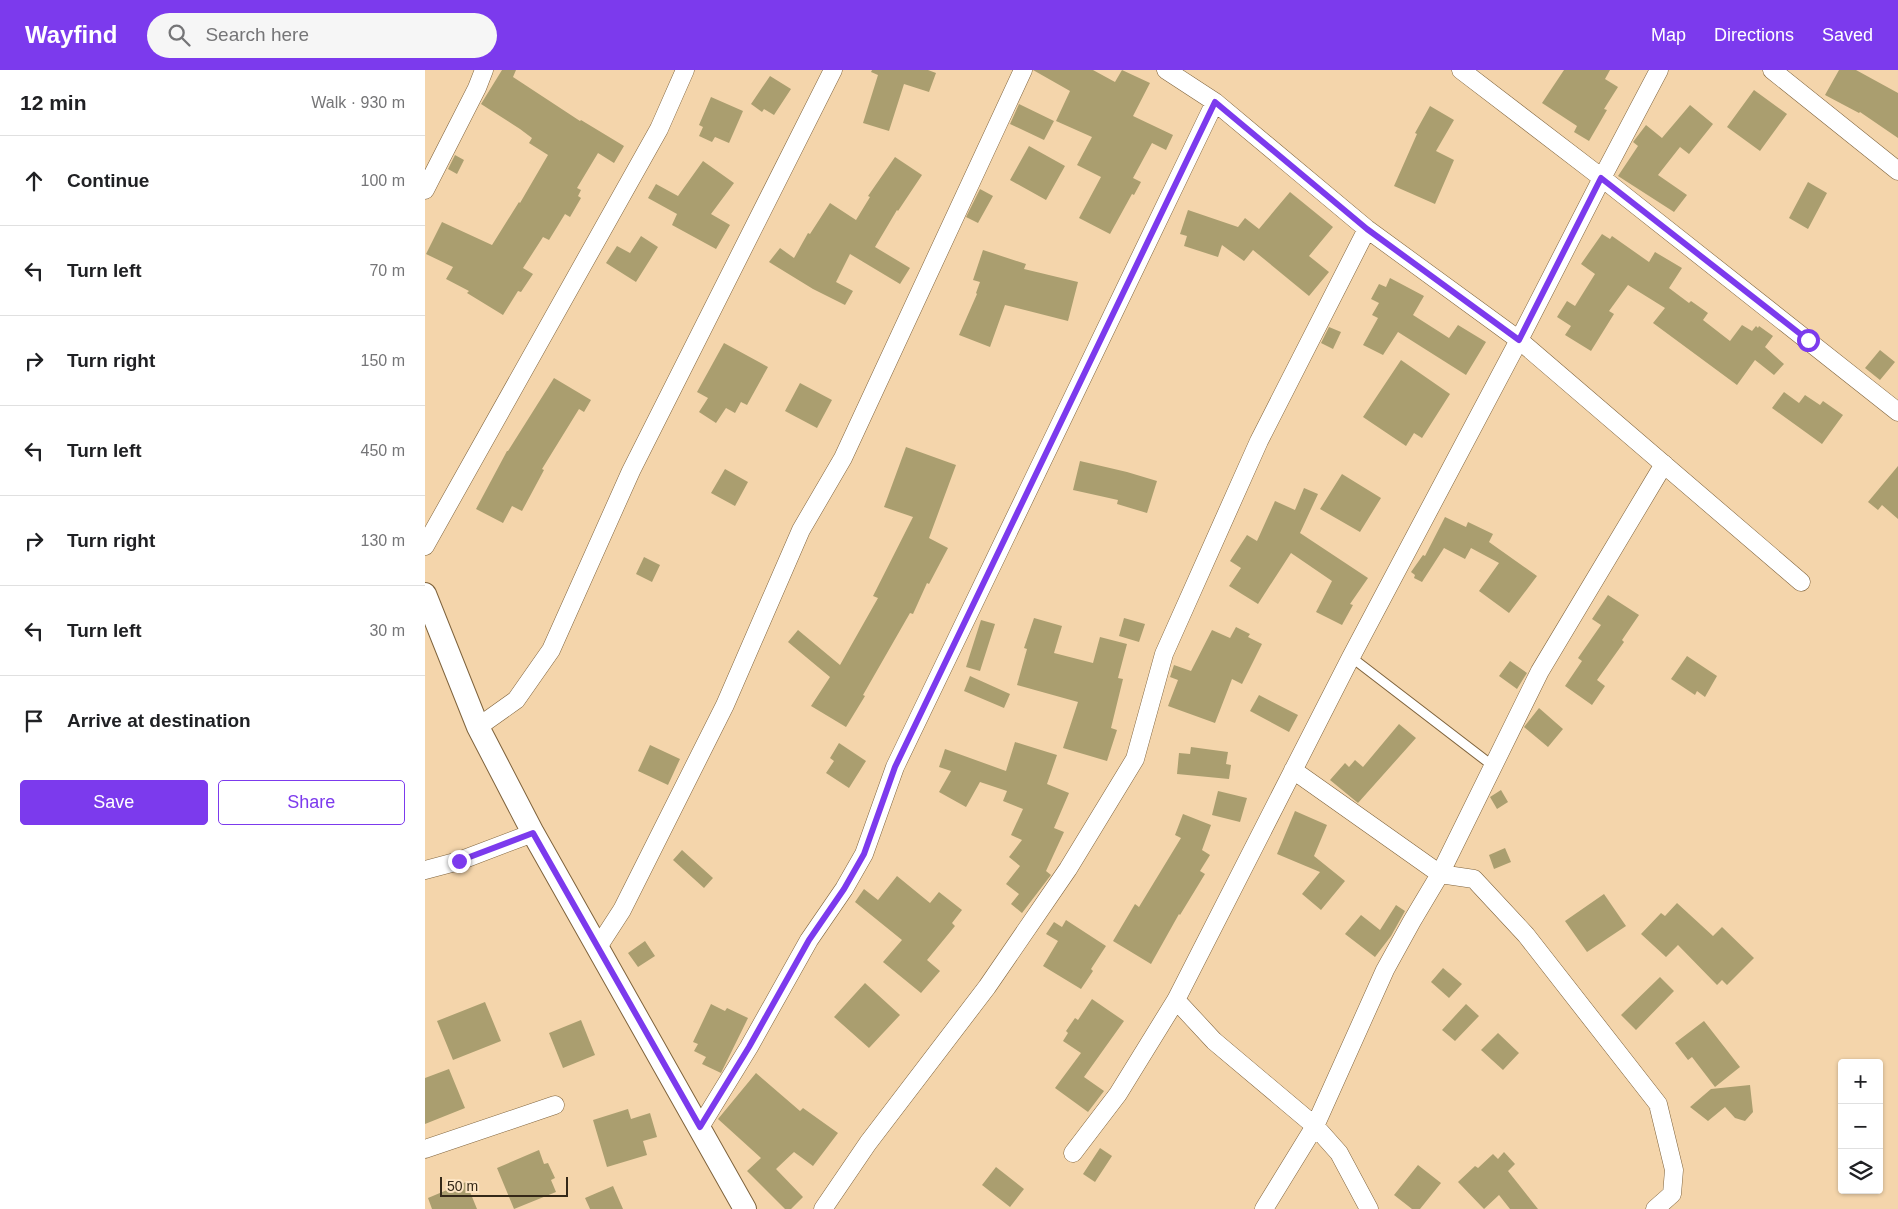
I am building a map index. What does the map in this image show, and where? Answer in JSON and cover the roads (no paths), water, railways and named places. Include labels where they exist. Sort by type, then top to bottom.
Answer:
[{"type":"street","points":[[425,190],[485,70]]},
{"type":"street","points":[[425,546],[659,129],[685,70]]},
{"type":"street","points":[[477,727],[517,700],[551,650],[631,471],[833,70]]},
{"type":"street","points":[[598,947],[622,910],[725,705],[801,530],[843,458],[1023,70]]},
{"type":"street","points":[[1166,70],[1215,102],[1367,229],[1519,340],[1801,582]]},
{"type":"street","points":[[1461,70],[1898,412]]},
{"type":"street","points":[[1073,1153],[1118,1094],[1176,1000],[1351,657],[1659,70]]},
{"type":"street","points":[[1772,70],[1898,171]]},
{"type":"street","points":[[700,1127],[749,1047],[809,940],[844,889],[864,854],[895,767],[1215,102]]},
{"type":"street","points":[[823,1209],[868,1142],[993,979],[1068,869],[1135,758],[1164,654],[1259,441],[1367,229]]},
{"type":"street","points":[[1264,1209],[1315,1126],[1385,970],[1440,874],[1540,671],[1664,464]]},
{"type":"street","points":[[425,594],[477,727],[533,833],[745,1209]]},
{"type":"street","points":[[1293,770],[1440,874],[1474,879],[1526,935],[1658,1104],[1673,1170],[1672,1194],[1655,1209]]},
{"type":"street","points":[[425,870],[459,861],[533,833]]},
{"type":"street","points":[[1176,1000],[1214,1041],[1315,1126],[1339,1153],[1369,1209]]},
{"type":"street","points":[[425,1150],[555,1105]]},
{"type":"lane","points":[[1351,657],[1493,766]]}]
